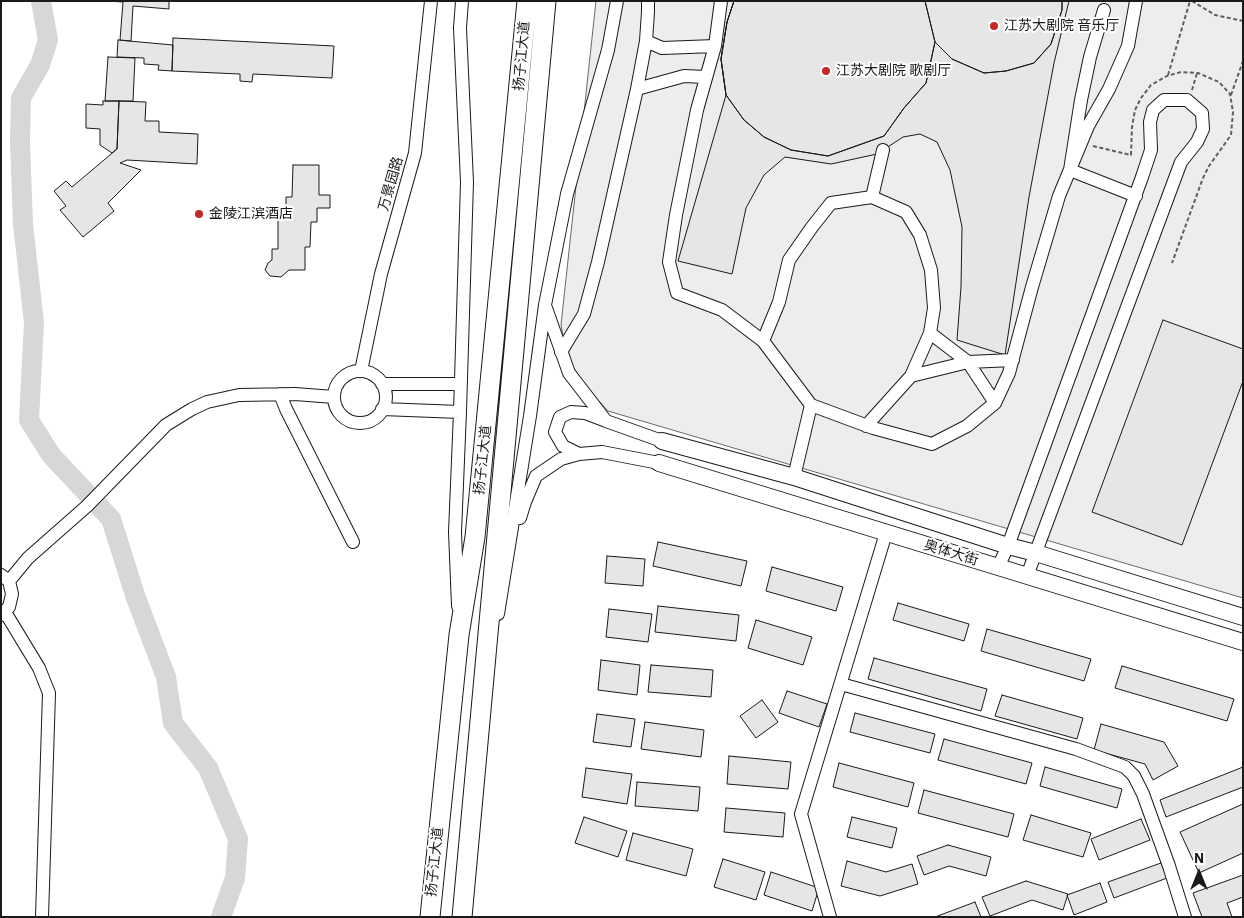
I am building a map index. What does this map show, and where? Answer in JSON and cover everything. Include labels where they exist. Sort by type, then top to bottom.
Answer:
[{"type":"highway","name":"扬子江大道","points":[[430,917],[459,635],[475,537],[527,1]]},
{"type":"highway","name":"扬子江大道","points":[[462,917],[546,1]]},
{"type":"main road","name":"奥体大街","points":[[662,441],[794,477],[1008,546],[1243,617]]},
{"type":"main road","name":"奥体大街","points":[[659,463],[1243,642]]},
{"type":"street","name":"万景园路","points":[[361,371],[381,274],[415,153],[431,1]]},
{"type":"street","points":[[459,635],[455,532],[467,182],[460,28],[462,1]]},
{"type":"street","points":[[477,757],[530,416],[544,305],[567,194],[608,50],[617,1]]},
{"type":"street","points":[[562,352],[584,314],[598,262],[637,89],[646,41],[648,1]]},
{"type":"street","points":[[721,1],[715,46],[696,110],[676,215],[669,262],[677,293],[722,310],[764,341],[811,405],[866,426],[932,444],[967,426],[995,403],[1009,373],[1059,196],[1088,126],[1109,89],[1128,46],[1136,1]]},
{"type":"street","points":[[1070,170],[1083,91],[1104,10]]},
{"type":"street","points":[[646,41],[662,48],[715,46]]},
{"type":"street","points":[[637,89],[684,76],[706,78]]},
{"type":"street","points":[[998,567],[1008,546],[1136,196],[1151,150],[1150,122],[1153,110],[1164,100],[1187,100],[1202,113],[1203,129],[1198,142],[1181,162],[1028,576]]},
{"type":"street","points":[[872,197],[883,150]]},
{"type":"street","points":[[1070,170],[1136,196]]},
{"type":"street","points":[[764,341],[779,302],[789,260],[831,203],[872,197],[906,212],[920,235],[931,270],[934,308],[930,334],[911,376],[866,426]]},
{"type":"street","points":[[544,305],[569,373],[606,422]]},
{"type":"street","points":[[930,334],[968,362],[995,403]]},
{"type":"street","points":[[911,376],[968,362],[1013,360]]},
{"type":"street","points":[[361,371],[370,373],[382,384],[385,392],[385,401],[382,409],[370,420],[354,422],[340,413],[334,397],[335,389],[345,375],[361,371]]},
{"type":"street","points":[[382,384],[460,384]]},
{"type":"street","points":[[42,917],[49,693],[45,680],[3,614],[12,601],[11,588],[5,578],[87,506],[166,425],[206,402],[239,395],[280,394],[334,397]]},
{"type":"street","points":[[280,394],[352,542]]},
{"type":"street","points":[[794,477],[811,405]]},
{"type":"street","points":[[382,409],[460,412]]},
{"type":"street","points":[[579,454],[563,446],[555,432],[560,417],[571,412],[585,413],[662,441]]},
{"type":"street","points":[[504,574],[525,502],[536,476],[561,459],[579,454],[602,452],[659,463]]},
{"type":"street","points":[[830,917],[801,814],[886,533]]},
{"type":"street","points":[[841,684],[1076,749],[1125,767],[1134,776],[1143,794],[1170,866],[1185,917]]},
{"type":"path","points":[[1168,76],[1191,1],[1215,16],[1243,21]]},
{"type":"path","points":[[1230,98],[1243,61]]},
{"type":"path","points":[[1081,142],[1131,155],[1132,127],[1135,110],[1140,98],[1151,85],[1168,76],[1181,72],[1197,73],[1219,82],[1230,94],[1233,112],[1231,135],[1202,178],[1172,263]]},
{"type":"path","points":[[1188,102],[1197,73]]},
{"type":"shaded area","points":[[596,1],[1243,1],[1243,598],[608,411],[587,388],[571,364],[561,325]]},
{"type":"building","points":[[107,1],[169,1],[169,9],[133,6],[131,41],[120,40],[123,2]]},
{"type":"building","points":[[734,1],[1069,1],[1054,63],[1029,197],[1005,355],[957,340],[961,287],[962,227],[950,170],[937,142],[920,134],[903,137],[877,154],[831,164],[785,157],[764,175],[746,208],[732,274],[678,261],[726,95],[721,59],[727,22]]},
{"type":"building","name":"江苏大剧院 歌剧厅","points":[[734,1],[1062,1],[1062,10],[1051,44],[1034,63],[1006,71],[984,73],[952,59],[935,42],[926,83],[904,108],[884,136],[828,156],[791,150],[764,137],[744,120],[726,95],[721,59],[727,22]]},
{"type":"building","name":"江苏大剧院 歌剧厅","points":[[734,1],[925,1],[935,42],[926,83],[904,108],[884,136],[828,156],[791,150],[764,137],[744,120],[726,95],[721,59],[727,22]]},
{"type":"building","name":"江苏大剧院 音乐厅","points":[[925,1],[1062,1],[1062,10],[1051,44],[1034,63],[1006,71],[984,73],[952,59],[935,42]]},
{"type":"building","points":[[173,38],[334,46],[332,78],[253,74],[252,82],[240,81],[240,74],[172,71]]},
{"type":"building","points":[[118,40],[173,45],[172,71],[158,70],[159,65],[144,64],[144,58],[117,57]]},
{"type":"building","points":[[108,57],[135,58],[133,101],[105,101]]},
{"type":"building","points":[[103,101],[119,101],[117,149],[112,153],[100,145],[100,129],[86,128],[86,104],[103,105]]},
{"type":"building","points":[[119,101],[146,102],[145,121],[159,121],[159,132],[198,134],[197,164],[127,160],[120,163],[141,170],[108,203],[114,211],[83,237],[60,210],[66,206],[54,191],[66,181],[72,187],[117,149]]},
{"type":"building","points":[[293,165],[319,165],[319,195],[330,195],[330,208],[317,208],[317,222],[311,222],[310,247],[305,247],[305,270],[289,270],[281,277],[270,276],[265,270],[268,263],[272,260],[272,249],[278,249],[278,216],[286,216],[286,197],[292,197]]},
{"type":"building","points":[[1163,320],[1243,349],[1243,381],[1182,545],[1092,512]]},
{"type":"building","points":[[658,542],[747,561],[741,586],[653,566]]},
{"type":"building","points":[[607,556],[645,559],[643,586],[605,583]]},
{"type":"building","points":[[772,567],[843,587],[836,611],[766,591]]},
{"type":"building","points":[[898,603],[969,624],[964,641],[893,620]]},
{"type":"building","points":[[658,606],[739,615],[736,641],[655,632]]},
{"type":"building","points":[[609,609],[652,614],[648,642],[606,637]]},
{"type":"building","points":[[756,620],[812,637],[803,665],[748,648]]},
{"type":"building","points":[[987,629],[1091,659],[1084,681],[981,651]]},
{"type":"building","points":[[874,658],[987,689],[981,711],[868,679]]},
{"type":"building","points":[[601,660],[640,665],[637,695],[598,690]]},
{"type":"building","points":[[651,665],[713,670],[711,697],[648,692]]},
{"type":"building","points":[[1122,666],[1234,699],[1227,721],[1115,688]]},
{"type":"building","points":[[787,691],[827,704],[819,727],[779,713]]},
{"type":"building","points":[[1002,695],[1083,718],[1077,739],[995,716]]},
{"type":"building","points":[[762,700],[778,722],[756,738],[740,716]]},
{"type":"building","points":[[855,713],[935,734],[930,753],[850,732]]},
{"type":"building","points":[[597,714],[635,719],[631,747],[593,742]]},
{"type":"building","points":[[645,722],[704,730],[701,757],[641,749]]},
{"type":"building","points":[[1101,724],[1164,742],[1178,766],[1153,780],[1145,764],[1094,750]]},
{"type":"building","points":[[944,739],[1032,763],[1026,784],[938,760]]},
{"type":"building","points":[[729,756],[791,762],[788,789],[727,784]]},
{"type":"building","points":[[839,763],[914,783],[908,807],[833,787]]},
{"type":"building","points":[[1045,767],[1122,789],[1117,808],[1040,786]]},
{"type":"building","points":[[1243,767],[1243,787],[1166,817],[1160,800]]},
{"type":"building","points":[[586,768],[632,774],[627,804],[582,797]]},
{"type":"building","points":[[637,782],[700,787],[698,811],[635,806]]},
{"type":"building","points":[[924,790],[1014,814],[1008,837],[918,813]]},
{"type":"building","points":[[1243,804],[1243,853],[1199,873],[1180,832]]},
{"type":"building","points":[[726,808],[785,813],[783,837],[724,832]]},
{"type":"building","points":[[1031,815],[1091,833],[1083,857],[1023,840]]},
{"type":"building","points":[[584,817],[627,831],[618,857],[575,843]]},
{"type":"building","points":[[852,817],[897,828],[892,848],[847,837]]},
{"type":"building","points":[[1141,819],[1150,840],[1099,860],[1091,839]]},
{"type":"building","points":[[633,833],[693,849],[686,876],[626,860]]},
{"type":"building","points":[[948,845],[991,857],[986,876],[949,866],[924,875],[917,856]]},
{"type":"building","points":[[723,859],[765,872],[756,900],[714,887]]},
{"type":"building","points":[[847,861],[886,872],[912,864],[918,884],[880,896],[841,886]]},
{"type":"building","points":[[1161,863],[1167,878],[1114,898],[1108,882]]},
{"type":"building","points":[[771,872],[819,888],[812,911],[764,895]]},
{"type":"building","points":[[1243,875],[1243,897],[1227,903],[1232,917],[1202,917],[1193,893]]},
{"type":"building","points":[[1026,881],[1068,894],[1063,910],[1032,900],[990,916],[982,897]]},
{"type":"building","points":[[1100,883],[1107,902],[1074,915],[1067,895]]},
{"type":"building","points":[[975,902],[981,917],[935,917]]},
{"type":"waterway","points":[[41,1],[48,40],[40,65],[21,98],[20,142],[23,224],[34,323],[29,420],[51,455],[111,519],[136,598],[166,677],[173,723],[208,768],[238,839],[235,878],[221,917]]},
{"type":"place","name":"江苏大剧院 音乐厅","points":[[994,26]]},
{"type":"place","name":"江苏大剧院 歌剧厅","points":[[826,71]]},
{"type":"place","name":"金陵江滨酒店","points":[[199,214]]}]
